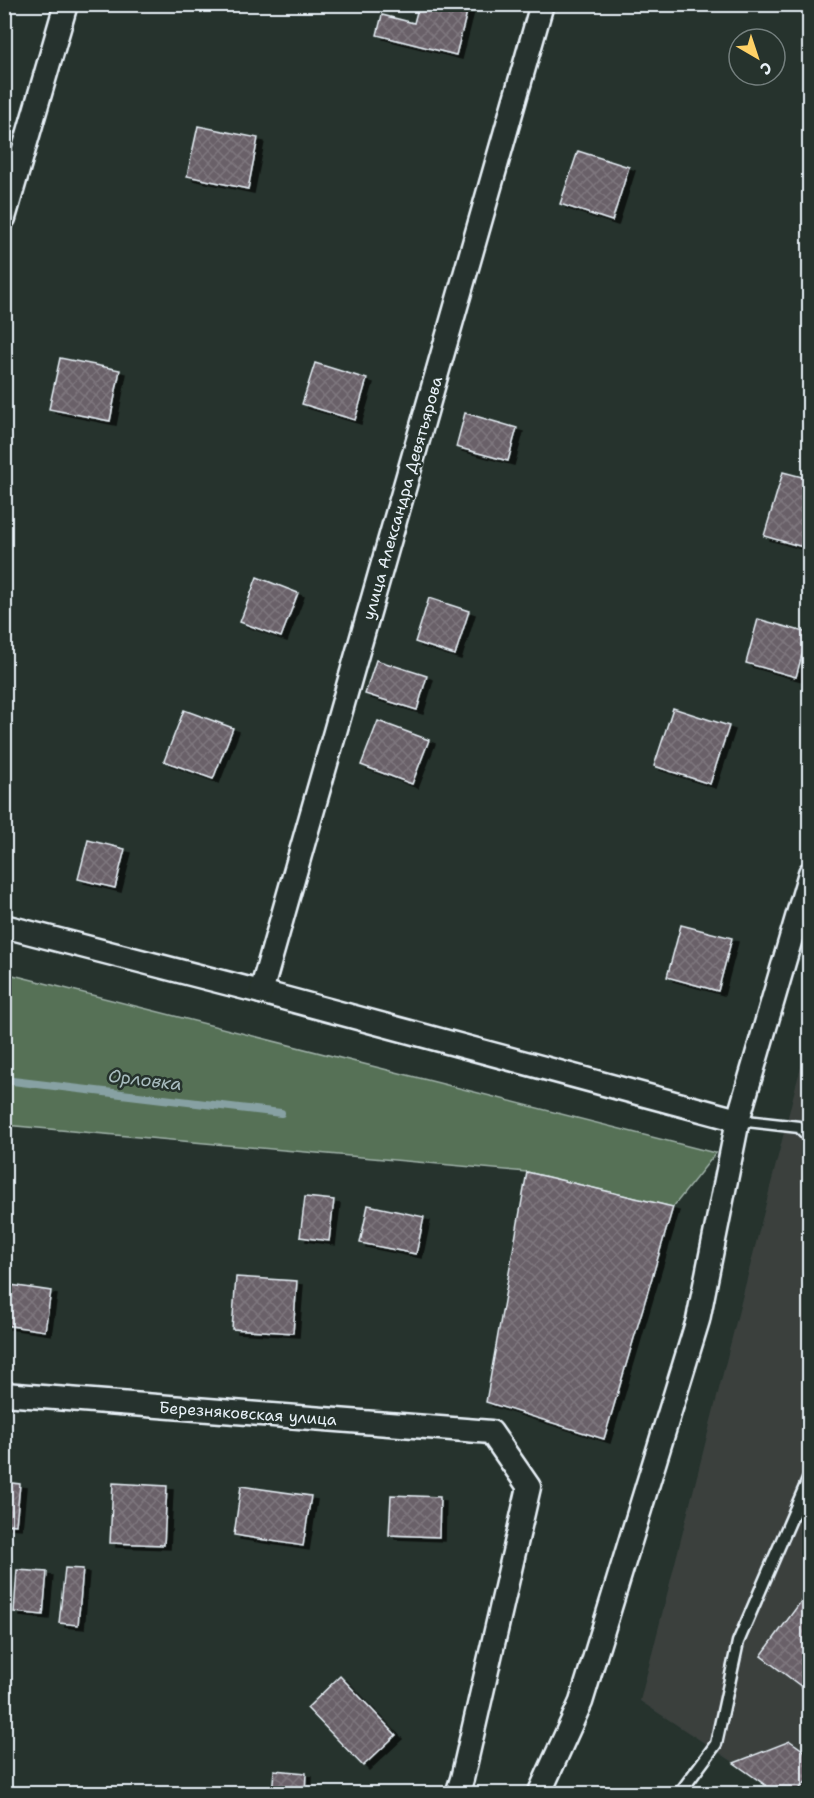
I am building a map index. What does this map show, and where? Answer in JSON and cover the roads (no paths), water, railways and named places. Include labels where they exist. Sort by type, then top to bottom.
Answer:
[{"type":"street","points":[[4,218],[66,4]]},
{"type":"street","name":"улица Александра Девятьярова","points":[[261,992],[542,4]]},
{"type":"street","points":[[539,1794],[581,1702],[698,1320],[738,1120],[810,873]]},
{"type":"street","points":[[4,926],[261,992],[738,1120]]},
{"type":"street","name":"Березняковская улица","points":[[4,1394],[491,1432],[529,1487],[457,1794]]},
{"type":"lane","points":[[738,1120],[798,1127],[810,1138]]},
{"type":"lane","points":[[679,1794],[716,1744],[738,1642],[810,1475]]},
{"type":"waterway","name":"Орловка","points":[[4,1080],[281,1113]]}]
